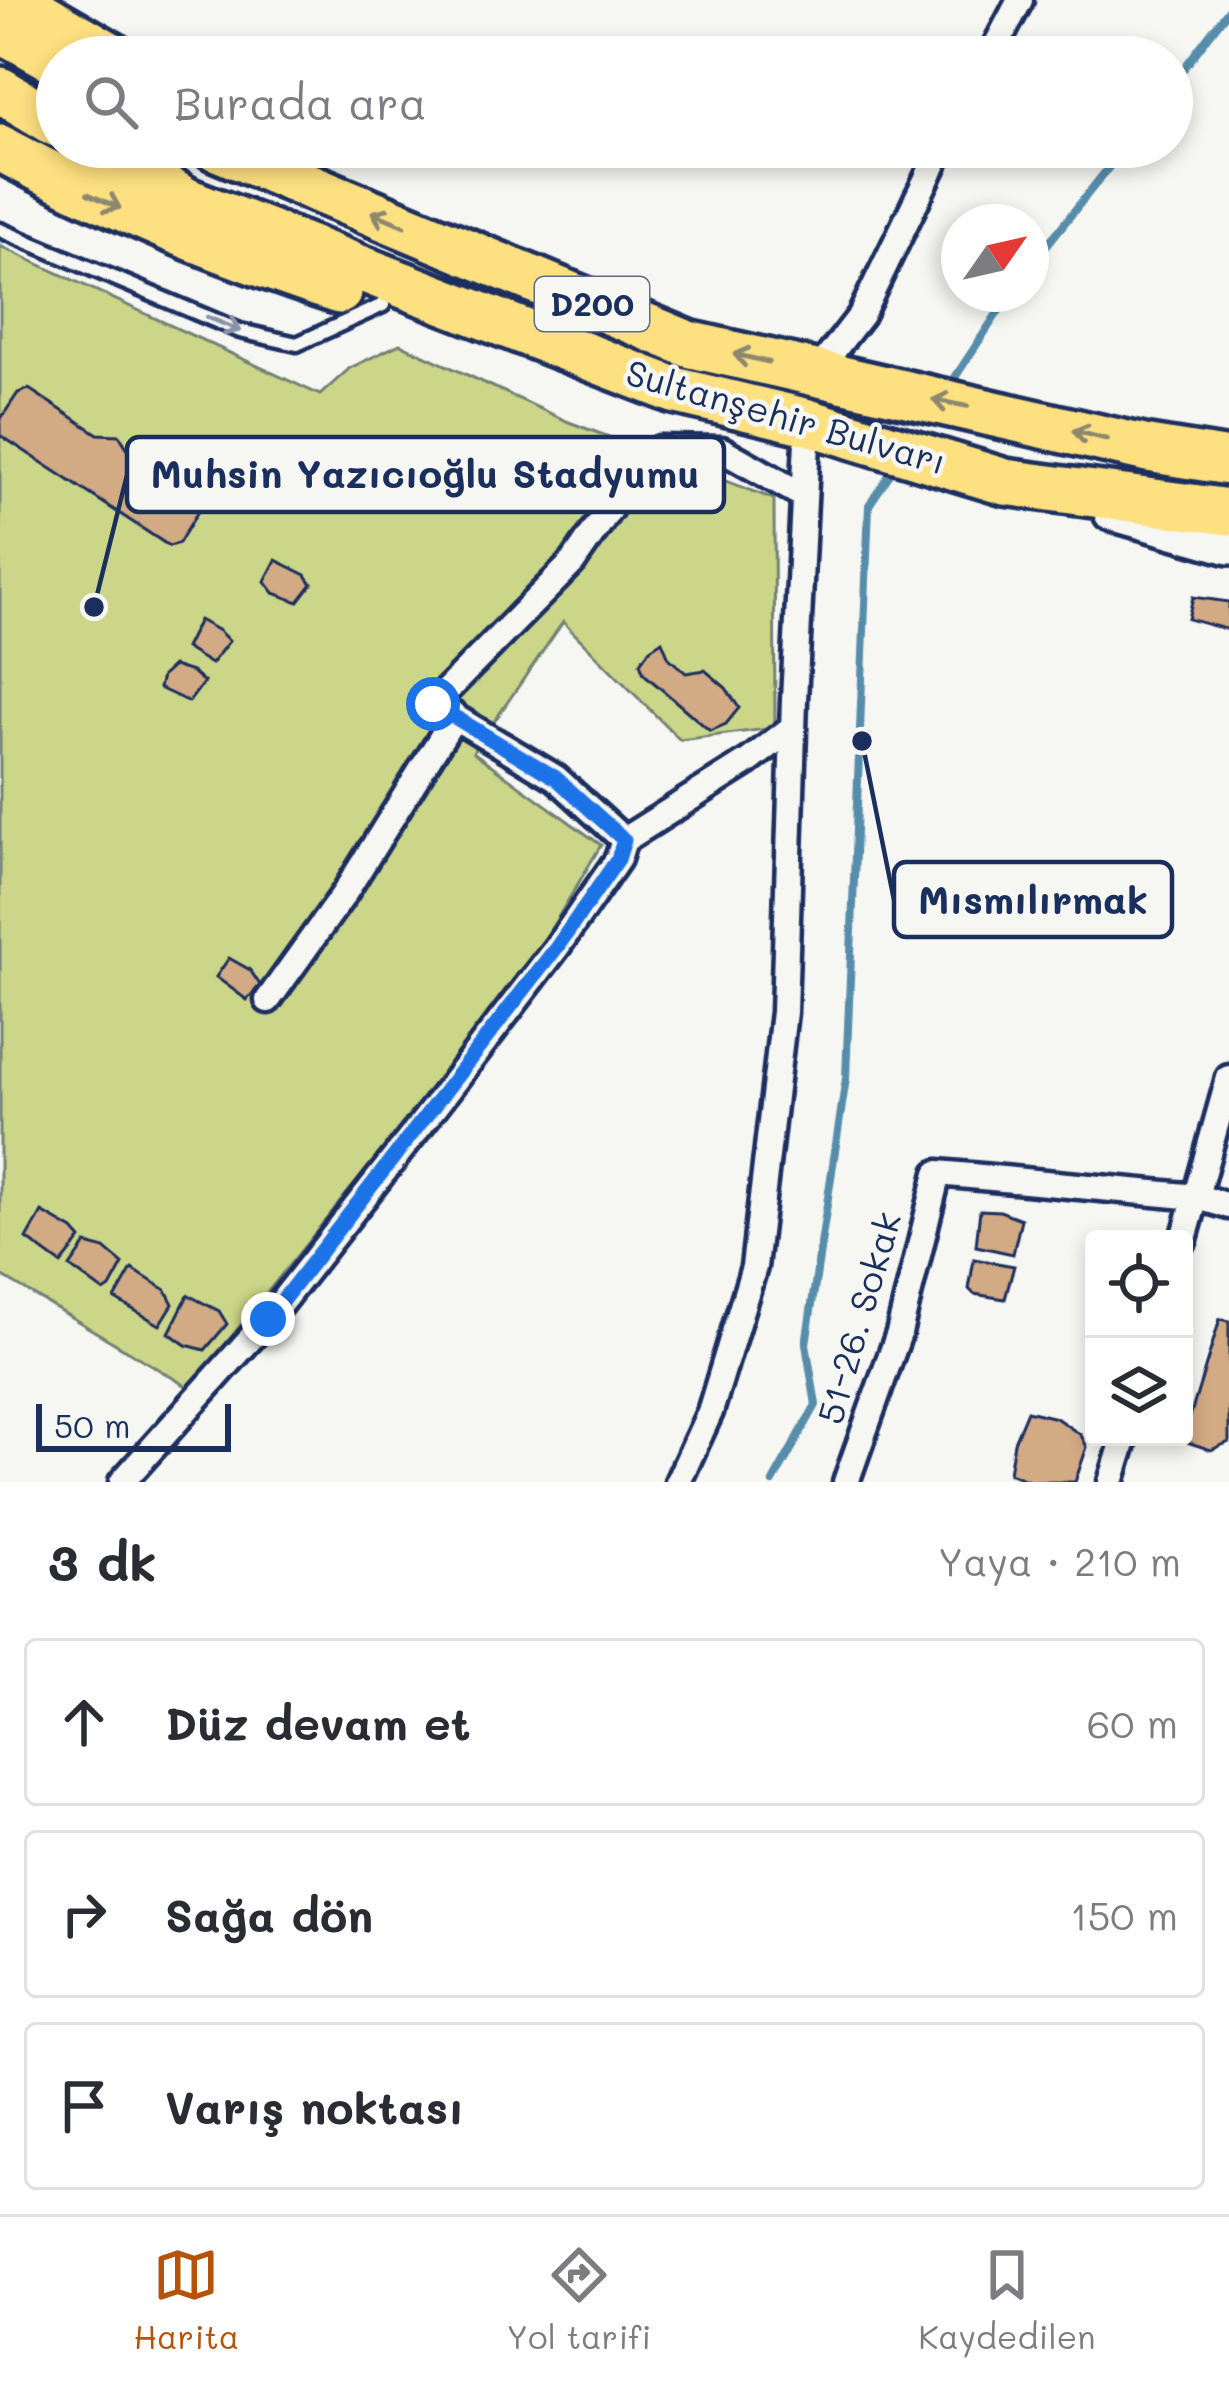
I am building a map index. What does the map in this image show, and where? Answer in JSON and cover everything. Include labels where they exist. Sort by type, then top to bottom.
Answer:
[{"type":"highway","points":[[16,0],[78,36]]},
{"type":"highway","points":[[0,29],[36,49]]},
{"type":"highway","points":[[0,90],[36,111]]},
{"type":"highway","points":[[0,148],[36,167]]},
{"type":"highway","points":[[37,168],[200,244],[431,321],[527,333]]},
{"type":"highway","name":"Sultanşehir Bulvarı","points":[[131,168],[187,201],[674,390],[827,428],[1005,482],[1229,512]]},
{"type":"highway","name":"Sultanşehir Bulvarı","points":[[265,168],[688,344],[1148,449],[1229,462]]},
{"type":"highway","points":[[291,168],[328,194]]},
{"type":"main road","points":[[1148,449],[1229,447]]},
{"type":"main road","points":[[1005,482],[1229,547]]},
{"type":"street","points":[[1001,36],[1020,0]]},
{"type":"street","points":[[816,373],[861,315],[932,168]]},
{"type":"street","points":[[678,1482],[710,1412],[754,1267],[784,1012],[804,496],[827,428]]},
{"type":"street","points":[[624,840],[556,778],[433,704],[573,562],[624,488],[660,449],[722,450],[804,496]]},
{"type":"street","points":[[268,1000],[344,894],[455,716]]},
{"type":"street","points":[[122,1482],[268,1319],[426,1118],[557,947],[618,859],[624,840],[793,728]]},
{"type":"street","points":[[1187,1230],[1229,1078]]},
{"type":"street","name":"51-26. Sokak","points":[[846,1482],[899,1333],[938,1173],[1197,1197]]},
{"type":"street","points":[[1197,1197],[1229,1206]]},
{"type":"street","points":[[1116,1481],[1123,1446]]},
{"type":"lane","points":[[0,230],[240,331],[275,341],[297,344],[383,305]]},
{"type":"green space","points":[[0,246],[320,395],[350,368],[400,344],[569,422],[774,499],[775,728],[680,740],[563,622],[473,752],[601,845],[525,973],[190,1388],[0,1275]]},
{"type":"building","points":[[29,389],[98,434],[119,435],[133,457],[203,503],[179,543],[169,546],[0,435],[0,420],[18,393]]},
{"type":"building","points":[[276,560],[306,575],[312,584],[298,602],[274,593],[265,581]]},
{"type":"building","points":[[1193,597],[1229,602],[1229,630],[1188,619]]},
{"type":"building","points":[[199,620],[229,641],[211,664],[185,648]]},
{"type":"building","points":[[662,641],[669,658],[686,673],[705,670],[726,688],[739,708],[726,724],[710,731],[644,674],[640,663]]},
{"type":"building","points":[[173,666],[204,682],[189,702],[159,688],[162,676]]},
{"type":"building","points":[[229,958],[250,970],[260,985],[247,1000],[216,977]]},
{"type":"building","points":[[980,1210],[1021,1219],[1013,1254],[976,1246]]},
{"type":"building","points":[[42,1212],[81,1239],[61,1264],[27,1239]]},
{"type":"building","points":[[86,1244],[105,1249],[123,1264],[104,1292],[70,1267]]},
{"type":"building","points":[[974,1259],[1014,1266],[1005,1299],[969,1289]]},
{"type":"building","points":[[132,1269],[166,1290],[173,1304],[160,1325],[115,1299]]},
{"type":"building","points":[[188,1295],[219,1311],[227,1324],[205,1350],[169,1333]]},
{"type":"building","points":[[1220,1319],[1229,1321],[1229,1442],[1211,1450],[1193,1444],[1193,1407]]},
{"type":"building","points":[[1027,1411],[1056,1418],[1081,1435],[1087,1447],[1075,1482],[1031,1482],[1009,1473],[1014,1442]]},
{"type":"waterway","points":[[1193,56],[1229,9]]},
{"type":"waterway","points":[[1049,242],[1108,168]]},
{"type":"waterway","points":[[948,388],[998,312]]},
{"type":"waterway","points":[[773,1482],[816,1405],[806,1344],[846,1078],[869,505],[896,465]]},
{"type":"place","name":"Muhsin Yazıcıoğlu Stadyumu","points":[[94,607]]},
{"type":"place","name":"Mısmılırmak","points":[[862,741]]},
{"type":"route","points":[[268,1319],[557,947],[618,859],[624,840],[556,778],[433,704]]}]
